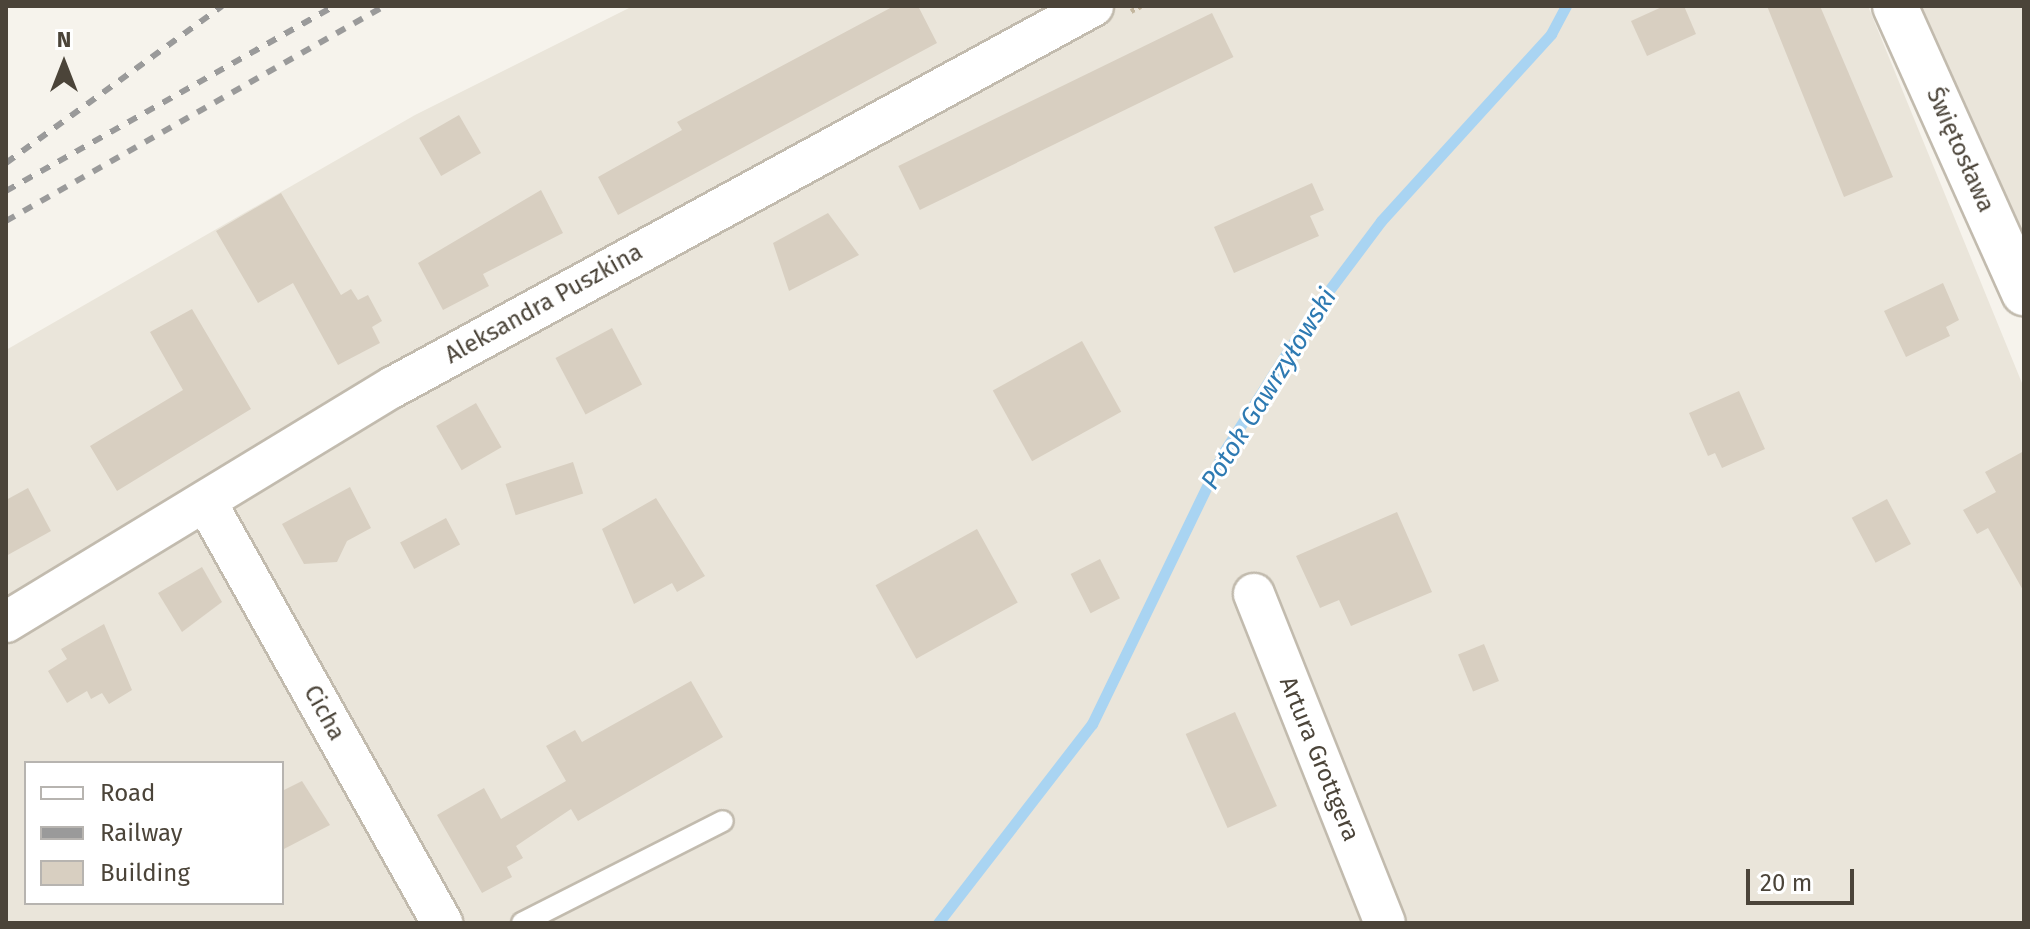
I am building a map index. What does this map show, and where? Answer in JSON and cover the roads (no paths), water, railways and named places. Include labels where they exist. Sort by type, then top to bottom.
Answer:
[{"type":"street","name":"Świętosława","points":[[1895,6],[2024,293]]},
{"type":"street","name":"Aleksandra Puszkina","points":[[6,622],[393,387],[1110,10]]},
{"type":"street","name":"Cicha","points":[[206,502],[442,923]]},
{"type":"street","name":"Artura Grottgera","points":[[1254,594],[1385,923]]},
{"type":"lane","points":[[522,923],[723,821]]},
{"type":"waterway","name":"Potok Gawrzyłowski","points":[[938,923],[1092,724],[1222,455],[1312,313],[1381,221],[1551,34],[1566,6]]},
{"type":"railway","points":[[6,163],[222,6]]},
{"type":"railway","points":[[6,191],[334,6]]},
{"type":"railway","points":[[6,221],[384,6]]}]
